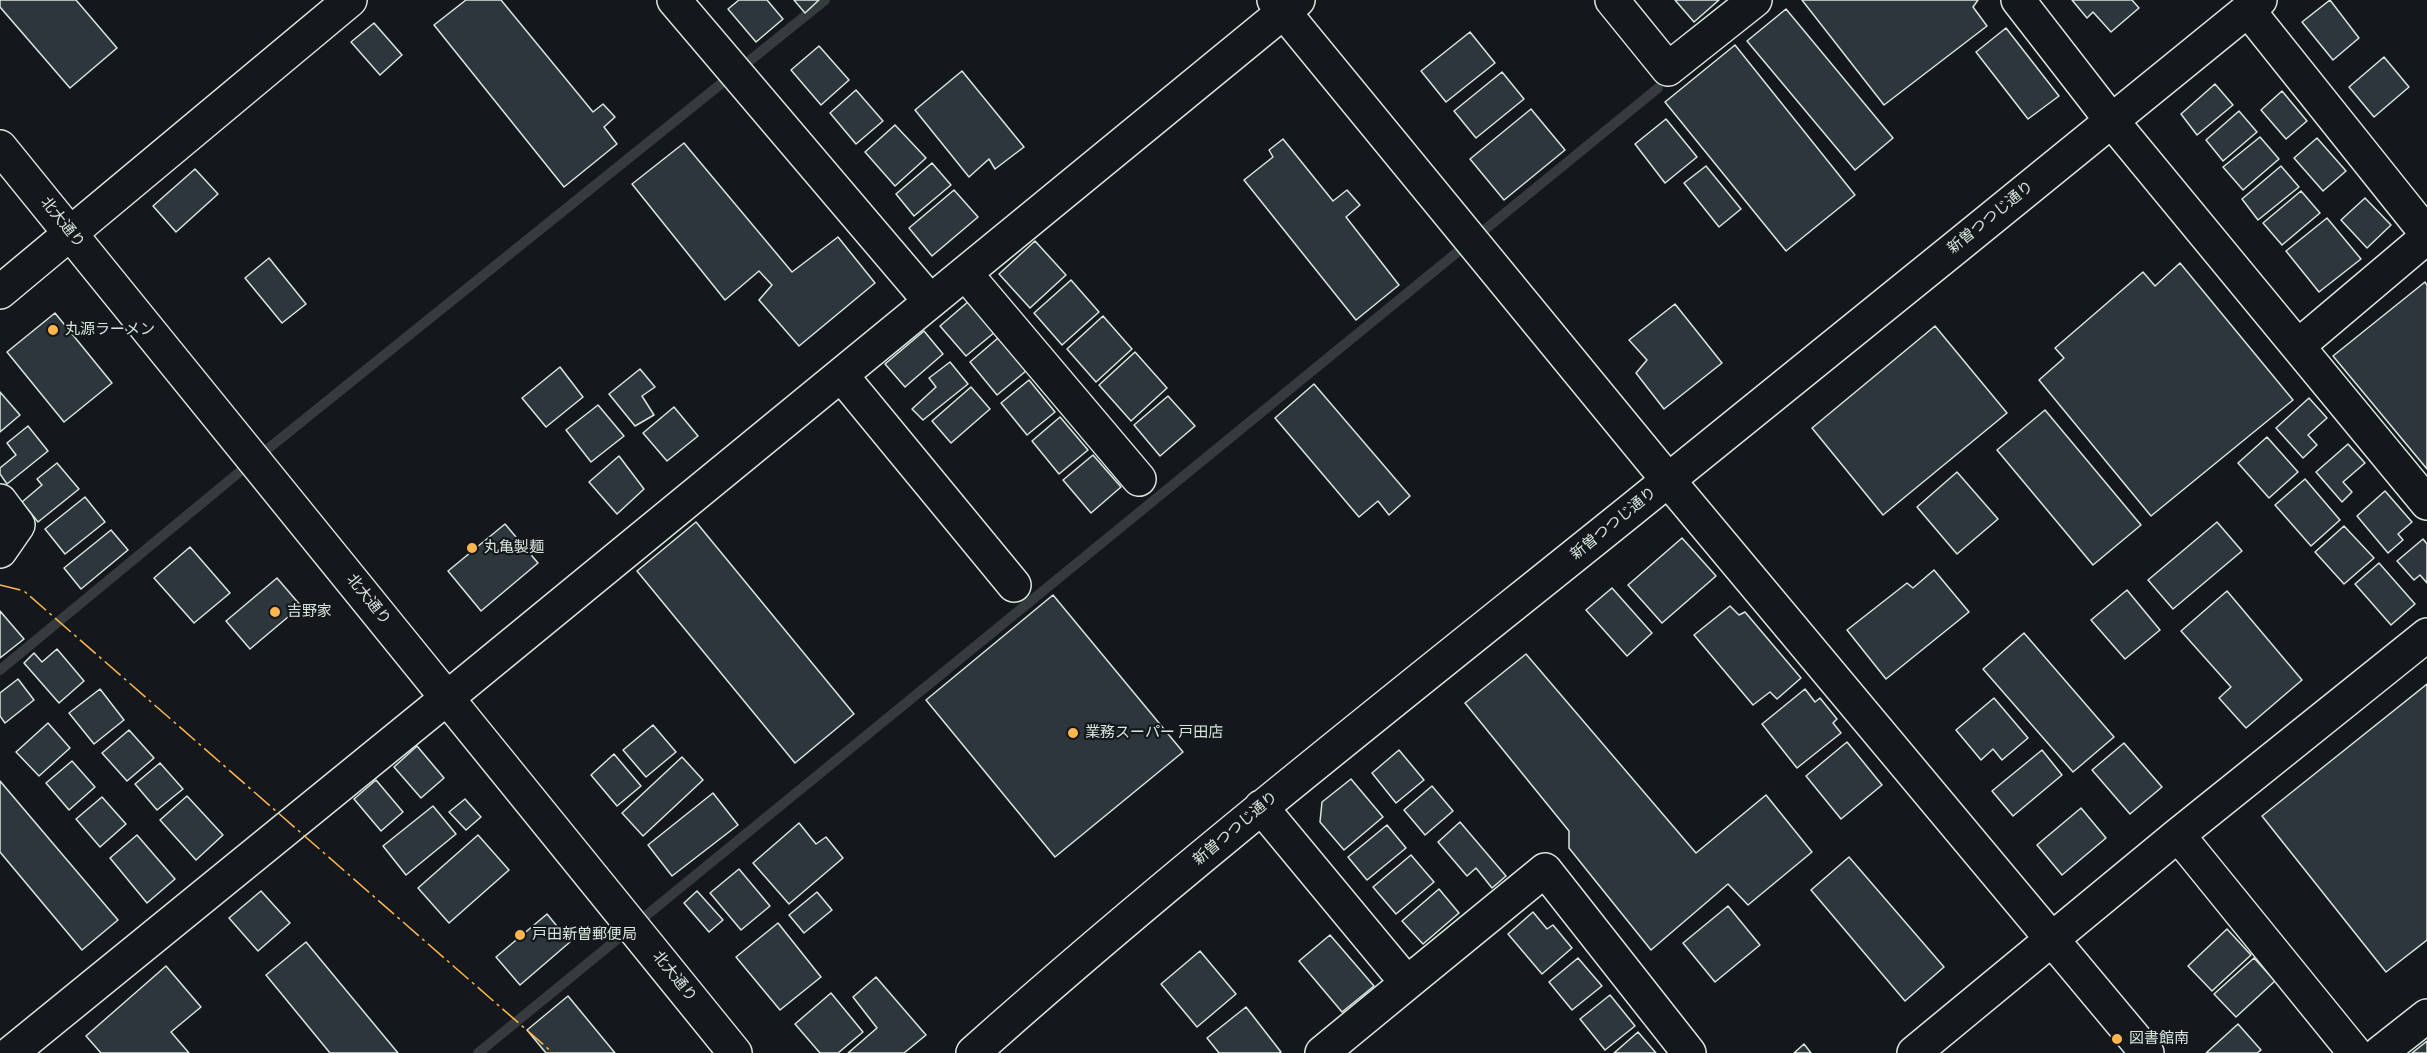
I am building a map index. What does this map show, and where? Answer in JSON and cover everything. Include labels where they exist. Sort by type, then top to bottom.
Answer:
[{"type":"street","points":[[0,292],[350,0]]},
{"type":"street","points":[[674,0],[930,302]]},
{"type":"street","points":[[1612,0],[1668,69],[1755,0]]},
{"type":"street","points":[[2018,0],[2112,120],[2427,503]]},
{"type":"street","points":[[11,1053],[930,302],[1285,4],[1668,480],[2147,1053]]},
{"type":"street","points":[[2254,5],[2427,235],[2298,346]]},
{"type":"street","name":"新曽つつじ通り","points":[[973,1053],[1076,961],[1261,807],[2254,5]]},
{"type":"street","name":"北大通り","points":[[0,147],[735,1053]]},
{"type":"street","points":[[965,273],[1139,479]]},
{"type":"street","points":[[841,375],[1014,585]]},
{"type":"street","points":[[0,501],[18,525],[0,551]]},
{"type":"street","points":[[1914,1053],[2178,835],[2427,635]]},
{"type":"street","points":[[1261,807],[1407,982]]},
{"type":"street","points":[[2178,835],[2355,1053]]},
{"type":"street","points":[[1322,1053],[1545,870],[1689,1053]]},
{"type":"street","points":[[2380,1053],[2427,1016]]},
{"type":"building","points":[[0,0],[76,0],[117,48],[70,88],[0,7]]},
{"type":"building","points":[[466,0],[501,0],[593,112],[603,104],[615,117],[604,127],[617,144],[564,187],[434,25]]},
{"type":"building","points":[[739,0],[767,0],[783,19],[756,42],[728,9]]},
{"type":"building","points":[[794,0],[819,0],[805,13]]},
{"type":"building","points":[[1675,0],[1719,0],[1694,22]]},
{"type":"building","points":[[1802,0],[1978,0],[1973,7],[1987,26],[1884,105]]},
{"type":"building","points":[[2072,0],[2132,0],[2139,8],[2111,32],[2093,12],[2087,18]]},
{"type":"building","points":[[2330,0],[2359,38],[2333,60],[2302,22]]},
{"type":"building","points":[[1786,9],[1893,138],[1855,170],[1747,41]]},
{"type":"building","points":[[374,23],[402,55],[380,75],[351,42]]},
{"type":"building","points":[[2006,28],[2059,96],[2028,119],[1976,52]]},
{"type":"building","points":[[1470,32],[1495,63],[1446,102],[1421,71]]},
{"type":"building","points":[[1735,45],[1855,195],[1786,251],[1665,102]]},
{"type":"building","points":[[819,46],[849,80],[821,105],[791,70]]},
{"type":"building","points":[[2384,57],[2409,87],[2374,117],[2349,87]]},
{"type":"building","points":[[962,71],[1024,147],[995,169],[989,159],[969,177],[915,110]]},
{"type":"building","points":[[1502,72],[1524,99],[1476,138],[1454,111]]},
{"type":"building","points":[[2215,84],[2233,105],[2197,135],[2181,114]]},
{"type":"building","points":[[856,90],[883,121],[856,144],[830,113]]},
{"type":"building","points":[[2282,91],[2307,121],[2286,139],[2261,110]]},
{"type":"building","points":[[1531,109],[1565,150],[1504,200],[1470,159]]},
{"type":"building","points":[[2239,111],[2257,132],[2223,161],[2206,140]]},
{"type":"building","points":[[1666,119],[1697,157],[1665,183],[1635,144]]},
{"type":"building","points":[[895,125],[926,158],[895,186],[865,152]]},
{"type":"building","points":[[2260,137],[2279,159],[2243,190],[2223,167]]},
{"type":"building","points":[[2317,138],[2346,171],[2323,191],[2294,158]]},
{"type":"building","points":[[1283,139],[1333,201],[1347,190],[1360,205],[1346,217],[1399,285],[1356,320],[1244,180],[1273,157],[1269,150]]},
{"type":"building","points":[[684,143],[792,272],[838,237],[875,283],[799,346],[759,300],[772,285],[759,271],[725,300],[632,184]]},
{"type":"building","points":[[932,163],[951,185],[914,216],[896,194]]},
{"type":"building","points":[[1706,166],[1741,209],[1719,227],[1684,183]]},
{"type":"building","points":[[2281,166],[2299,187],[2258,220],[2242,199]]},
{"type":"building","points":[[195,169],[218,194],[176,232],[153,206]]},
{"type":"building","points":[[954,190],[978,217],[932,256],[909,228]]},
{"type":"building","points":[[2301,191],[2320,213],[2282,245],[2263,223]]},
{"type":"building","points":[[2365,198],[2391,225],[2367,248],[2341,220]]},
{"type":"building","points":[[2327,218],[2361,259],[2319,292],[2286,251]]},
{"type":"building","points":[[1035,241],[1066,275],[1030,308],[999,274]]},
{"type":"building","points":[[269,258],[306,304],[282,323],[245,278]]},
{"type":"building","points":[[2180,263],[2293,400],[2151,516],[2039,380],[2064,358],[2055,348],[2143,272],[2155,286]]},
{"type":"building","points":[[1071,280],[1099,312],[1062,345],[1034,313]]},
{"type":"building","points":[[2425,282],[2427,285],[2427,469],[2333,356]]},
{"type":"building","points":[[969,301],[995,332],[966,356],[940,326]]},
{"type":"building","points":[[1675,304],[1722,363],[1664,409],[1636,373],[1647,360],[1629,340]]},
{"type":"building","points":[[55,313],[112,383],[64,422],[7,352]]},
{"type":"building","points":[[1103,316],[1132,349],[1096,382],[1067,349]]},
{"type":"building","points":[[1935,326],[2007,413],[1883,515],[1812,428]]},
{"type":"building","points":[[924,331],[943,354],[905,387],[885,364]]},
{"type":"building","points":[[998,338],[1026,371],[997,395],[970,362]]},
{"type":"building","points":[[1135,352],[1167,388],[1131,421],[1099,385]]},
{"type":"building","points":[[950,362],[968,384],[923,420],[912,409],[936,387],[929,378]]},
{"type":"building","points":[[560,367],[583,397],[546,427],[522,398]]},
{"type":"building","points":[[640,369],[655,387],[642,396],[654,415],[635,426],[609,394]]},
{"type":"building","points":[[1029,380],[1055,412],[1027,435],[1001,403]]},
{"type":"building","points":[[1314,384],[1410,496],[1389,515],[1378,501],[1359,517],[1275,418]]},
{"type":"building","points":[[971,387],[990,409],[951,443],[932,421]]},
{"type":"building","points":[[0,392],[20,415],[0,432]]},
{"type":"building","points":[[1168,396],[1195,426],[1160,456],[1134,425]]},
{"type":"building","points":[[2309,398],[2327,418],[2308,435],[2317,445],[2303,458],[2276,428]]},
{"type":"building","points":[[598,405],[624,436],[591,462],[566,430]]},
{"type":"building","points":[[674,407],[698,436],[667,461],[643,433]]},
{"type":"building","points":[[2045,410],[2141,525],[2093,565],[1997,450]]},
{"type":"building","points":[[1060,417],[1088,450],[1059,474],[1032,441]]},
{"type":"building","points":[[28,426],[48,451],[7,484],[0,474],[0,468],[16,455],[7,443]]},
{"type":"building","points":[[2267,437],[2298,472],[2269,498],[2238,463]]},
{"type":"building","points":[[2348,444],[2365,463],[2343,482],[2352,492],[2342,502],[2316,472]]},
{"type":"building","points":[[1093,455],[1121,487],[1091,513],[1063,480]]},
{"type":"building","points":[[619,456],[644,489],[617,514],[589,482]]},
{"type":"building","points":[[57,463],[79,489],[38,522],[22,502],[42,485],[37,479]]},
{"type":"building","points":[[1957,472],[1998,519],[1957,554],[1917,507]]},
{"type":"building","points":[[2305,479],[2340,520],[2311,546],[2275,505]]},
{"type":"building","points":[[2385,491],[2412,522],[2398,534],[2403,540],[2388,553],[2357,516]]},
{"type":"building","points":[[85,497],[105,522],[65,554],[45,529]]},
{"type":"building","points":[[696,522],[854,714],[795,763],[637,571]]},
{"type":"building","points":[[2217,522],[2242,551],[2173,609],[2148,580]]},
{"type":"building","points":[[505,524],[538,563],[481,611],[448,571]]},
{"type":"building","points":[[2344,526],[2374,558],[2344,584],[2315,552]]},
{"type":"building","points":[[111,530],[128,550],[81,589],[64,568]]},
{"type":"building","points":[[1682,538],[1716,576],[1662,623],[1628,585]]},
{"type":"building","points":[[2423,539],[2427,544],[2427,583],[2420,575],[2414,580],[2397,561]]},
{"type":"building","points":[[190,547],[230,593],[194,623],[154,578]]},
{"type":"building","points":[[2379,563],[2415,604],[2391,625],[2355,584]]},
{"type":"building","points":[[1934,570],[1969,612],[1886,679],[1847,630],[1907,583],[1913,588]]},
{"type":"building","points":[[277,578],[301,606],[250,649],[226,621]]},
{"type":"building","points":[[1612,588],[1652,633],[1627,656],[1586,610]]},
{"type":"building","points":[[2127,590],[2160,630],[2125,659],[2091,620]]},
{"type":"building","points":[[2227,591],[2302,680],[2246,728],[2219,698],[2231,687],[2181,631]]},
{"type":"building","points":[[1053,595],[1183,752],[1055,857],[926,700]]},
{"type":"building","points":[[1730,606],[1739,615],[1745,612],[1801,678],[1777,699],[1770,692],[1753,705],[1694,635]]},
{"type":"building","points":[[0,611],[24,639],[0,658]]},
{"type":"building","points":[[2024,633],[2114,737],[2073,772],[1983,669]]},
{"type":"building","points":[[57,649],[84,681],[59,703],[24,663],[34,653],[42,662]]},
{"type":"building","points":[[1526,654],[1696,853],[1766,795],[1812,852],[1748,905],[1728,884],[1651,950],[1569,848],[1569,831],[1465,703]]},
{"type":"building","points":[[18,679],[34,700],[5,723],[0,716],[0,693]]},
{"type":"building","points":[[2427,684],[2427,940],[2386,972],[2262,816]]},
{"type":"building","points":[[100,689],[124,720],[94,744],[69,713]]},
{"type":"building","points":[[1805,689],[1815,702],[1820,698],[1837,719],[1833,723],[1841,733],[1797,768],[1762,724]]},
{"type":"building","points":[[1994,698],[2028,738],[2002,760],[1993,749],[1981,760],[1956,730]]},
{"type":"building","points":[[48,723],[70,748],[39,776],[16,752]]},
{"type":"building","points":[[653,725],[676,752],[646,777],[623,750]]},
{"type":"building","points":[[129,730],[154,758],[127,781],[102,753]]},
{"type":"building","points":[[1847,742],[1882,785],[1841,819],[1806,776]]},
{"type":"building","points":[[2124,743],[2162,787],[2130,814],[2092,770]]},
{"type":"building","points":[[417,746],[444,778],[421,798],[394,767]]},
{"type":"building","points":[[1399,750],[1424,780],[1396,803],[1372,773]]},
{"type":"building","points":[[2042,750],[2062,775],[2013,816],[1992,791]]},
{"type":"building","points":[[614,754],[641,786],[617,806],[591,775]]},
{"type":"building","points":[[682,757],[703,780],[643,836],[622,813]]},
{"type":"building","points":[[72,761],[95,787],[69,810],[46,783]]},
{"type":"building","points":[[160,763],[183,789],[157,810],[135,784]]},
{"type":"building","points":[[1351,779],[1383,817],[1344,850],[1320,822],[1322,802]]},
{"type":"building","points":[[376,780],[403,812],[381,831],[354,799]]},
{"type":"building","points":[[0,781],[118,920],[82,950],[0,852]]},
{"type":"building","points":[[1432,786],[1453,811],[1425,835],[1404,810]]},
{"type":"building","points":[[713,793],[738,825],[672,876],[648,845]]},
{"type":"building","points":[[187,796],[223,835],[196,860],[160,820]]},
{"type":"building","points":[[102,797],[126,824],[100,847],[76,819]]},
{"type":"building","points":[[465,799],[481,817],[466,830],[449,812]]},
{"type":"building","points":[[433,806],[456,834],[406,875],[383,846]]},
{"type":"building","points":[[2081,808],[2106,838],[2062,875],[2037,845]]},
{"type":"building","points":[[1460,822],[1506,876],[1492,888],[1476,868],[1467,876],[1438,842]]},
{"type":"building","points":[[799,823],[816,844],[826,837],[843,858],[789,904],[753,863]]},
{"type":"building","points":[[1387,825],[1406,848],[1367,880],[1348,857]]},
{"type":"building","points":[[137,835],[175,879],[147,903],[110,858]]},
{"type":"building","points":[[478,835],[509,870],[449,923],[418,888]]},
{"type":"building","points":[[1411,855],[1434,882],[1396,914],[1373,887]]},
{"type":"building","points":[[1849,857],[1944,967],[1905,1001],[1811,890]]},
{"type":"building","points":[[739,869],[770,906],[741,930],[710,893]]},
{"type":"building","points":[[1439,889],[1459,913],[1423,944],[1402,921]]},
{"type":"building","points":[[261,891],[290,923],[258,951],[229,918]]},
{"type":"building","points":[[697,891],[723,920],[709,932],[684,903]]},
{"type":"building","points":[[817,892],[832,910],[804,933],[789,915]]},
{"type":"building","points":[[1728,906],[1760,945],[1715,982],[1683,943]]},
{"type":"building","points":[[1533,912],[1547,929],[1553,925],[1572,948],[1542,974],[1508,934]]},
{"type":"building","points":[[547,914],[570,942],[520,985],[496,957]]},
{"type":"building","points":[[778,923],[821,977],[780,1010],[736,957]]},
{"type":"building","points":[[2227,929],[2251,955],[2212,991],[2188,966]]},
{"type":"building","points":[[1330,935],[1374,986],[1342,1012],[1299,961]]},
{"type":"building","points":[[306,942],[398,1053],[330,1053],[266,975]]},
{"type":"building","points":[[1200,951],[1236,994],[1197,1027],[1161,984]]},
{"type":"building","points":[[1578,958],[1602,986],[1572,1010],[1549,982]]},
{"type":"building","points":[[2254,958],[2275,981],[2236,1017],[2214,994]]},
{"type":"building","points":[[166,966],[201,1007],[171,1032],[189,1053],[101,1053],[86,1036]]},
{"type":"building","points":[[876,977],[926,1035],[904,1053],[848,1053],[877,1028],[853,997]]},
{"type":"building","points":[[831,993],[863,1032],[838,1053],[820,1053],[795,1024]]},
{"type":"building","points":[[1610,995],[1635,1026],[1605,1050],[1580,1019]]},
{"type":"building","points":[[568,996],[615,1053],[546,1053],[527,1030]]},
{"type":"building","points":[[1246,1007],[1281,1052],[1219,1053],[1207,1038]]},
{"type":"building","points":[[2238,1024],[2261,1050],[2257,1053],[2206,1053]]},
{"type":"building","points":[[1638,1032],[1656,1053],[1614,1053]]},
{"type":"building","points":[[2427,1041],[2427,1053],[2412,1053]]},
{"type":"building","points":[[1804,1044],[1811,1053],[1794,1053]]},
{"type":"waterway","points":[[0,670],[254,460],[825,0]]},
{"type":"waterway","points":[[478,1053],[1658,88]]},
{"type":"power","points":[[0,585],[24,591],[553,1053]]},
{"type":"place","name":"丸源ラーメン","points":[[53,330]]},
{"type":"place","name":"丸亀製麺","points":[[472,548]]},
{"type":"place","name":"吉野家","points":[[275,612]]},
{"type":"place","name":"業務スーパー 戸田店","points":[[1073,733]]},
{"type":"place","name":"戸田新曽郵便局","points":[[520,935]]},
{"type":"place","name":"図書館南","points":[[2117,1039]]}]
